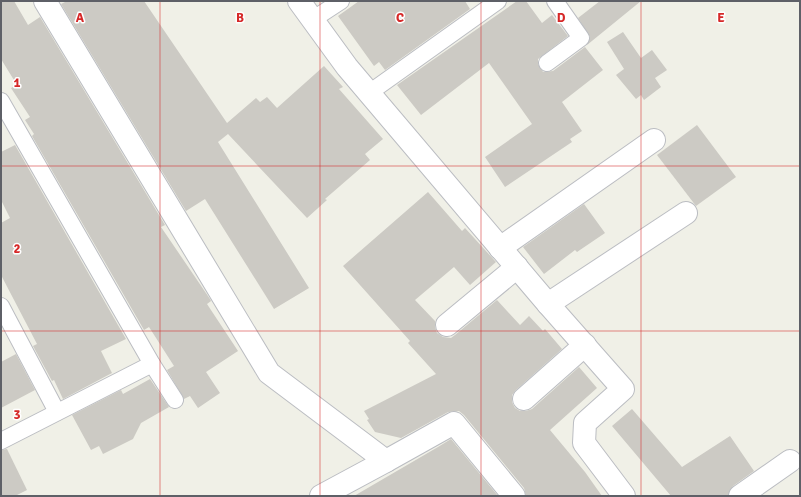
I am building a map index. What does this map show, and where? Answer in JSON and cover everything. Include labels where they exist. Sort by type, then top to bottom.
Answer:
[{"type":"street","points":[[45,1],[269,373],[386,461]]},
{"type":"street","points":[[299,1],[369,93],[548,304],[623,389],[585,423],[584,443],[624,496]]},
{"type":"street","points":[[500,248],[654,140]]},
{"type":"street","points":[[548,304],[686,213]]},
{"type":"street","points":[[447,325],[517,267]]},
{"type":"street","points":[[524,399],[585,345]]},
{"type":"street","points":[[325,495],[454,423],[514,496]]},
{"type":"street","points":[[740,496],[797,464]]},
{"type":"lane","points":[[312,20],[341,1]]},
{"type":"lane","points":[[369,93],[498,1]]},
{"type":"lane","points":[[547,63],[581,38],[555,1]]},
{"type":"lane","points":[[1,101],[152,364],[175,400]]},
{"type":"lane","points":[[1,306],[57,412]]},
{"type":"lane","points":[[1,441],[152,364]]},
{"type":"building","points":[[1,1],[14,1],[28,25],[40,17],[165,225],[161,227],[210,299],[211,301],[207,304],[238,351],[206,372],[220,393],[198,408],[190,396],[184,399],[167,370],[174,366],[149,327],[144,330],[32,136],[34,134],[25,120],[30,117],[11,88],[17,85],[1,59]]},
{"type":"building","points":[[67,1],[144,1],[227,123],[256,98],[260,102],[267,97],[277,108],[324,66],[343,87],[339,89],[383,139],[365,154],[370,160],[325,199],[327,200],[307,218],[228,134],[218,142],[309,288],[274,309],[205,199],[186,211],[61,4]]},
{"type":"building","points":[[359,1],[465,1],[470,9],[385,70],[379,62],[374,66],[338,16]]},
{"type":"building","points":[[517,1],[526,1],[542,23],[552,15],[568,36],[538,59],[538,64],[543,72],[553,71],[585,47],[603,70],[562,102],[582,131],[570,139],[572,142],[505,187],[485,157],[532,124],[489,63],[421,115],[397,85]]},
{"type":"building","points":[[600,1],[641,1],[587,45],[590,37],[578,18]]},
{"type":"building","points":[[623,32],[641,58],[652,50],[667,70],[655,78],[661,87],[644,100],[641,95],[636,99],[616,75],[624,69],[607,42]]},
{"type":"building","points":[[697,125],[736,177],[696,206],[657,155]]},
{"type":"building","points":[[15,145],[126,339],[101,351],[112,373],[63,399],[54,380],[52,381],[33,346],[37,344],[1,275],[1,223],[10,218],[1,200],[1,152]]},
{"type":"building","points":[[428,192],[462,231],[465,228],[496,262],[470,285],[454,267],[415,300],[435,321],[437,333],[443,337],[451,338],[497,300],[520,325],[529,316],[543,331],[545,329],[562,349],[516,390],[512,395],[512,402],[515,408],[520,411],[532,409],[579,367],[597,388],[550,430],[585,472],[602,496],[526,496],[524,488],[464,415],[459,411],[448,412],[401,438],[375,432],[367,420],[369,419],[364,411],[436,374],[408,343],[410,341],[343,266]]},
{"type":"building","points":[[584,204],[605,233],[577,252],[575,250],[544,274],[523,247]]},
{"type":"building","points":[[16,354],[35,390],[1,408],[1,362]]},
{"type":"building","points":[[150,379],[169,407],[141,423],[133,439],[103,454],[99,446],[91,450],[72,415],[121,390],[123,394]]},
{"type":"building","points":[[632,409],[682,467],[730,436],[754,471],[733,486],[728,496],[671,496],[612,426]]},
{"type":"building","points":[[451,439],[498,496],[354,496],[438,447]]},
{"type":"building","points":[[7,449],[27,490],[15,496],[1,496],[1,450]]}]
